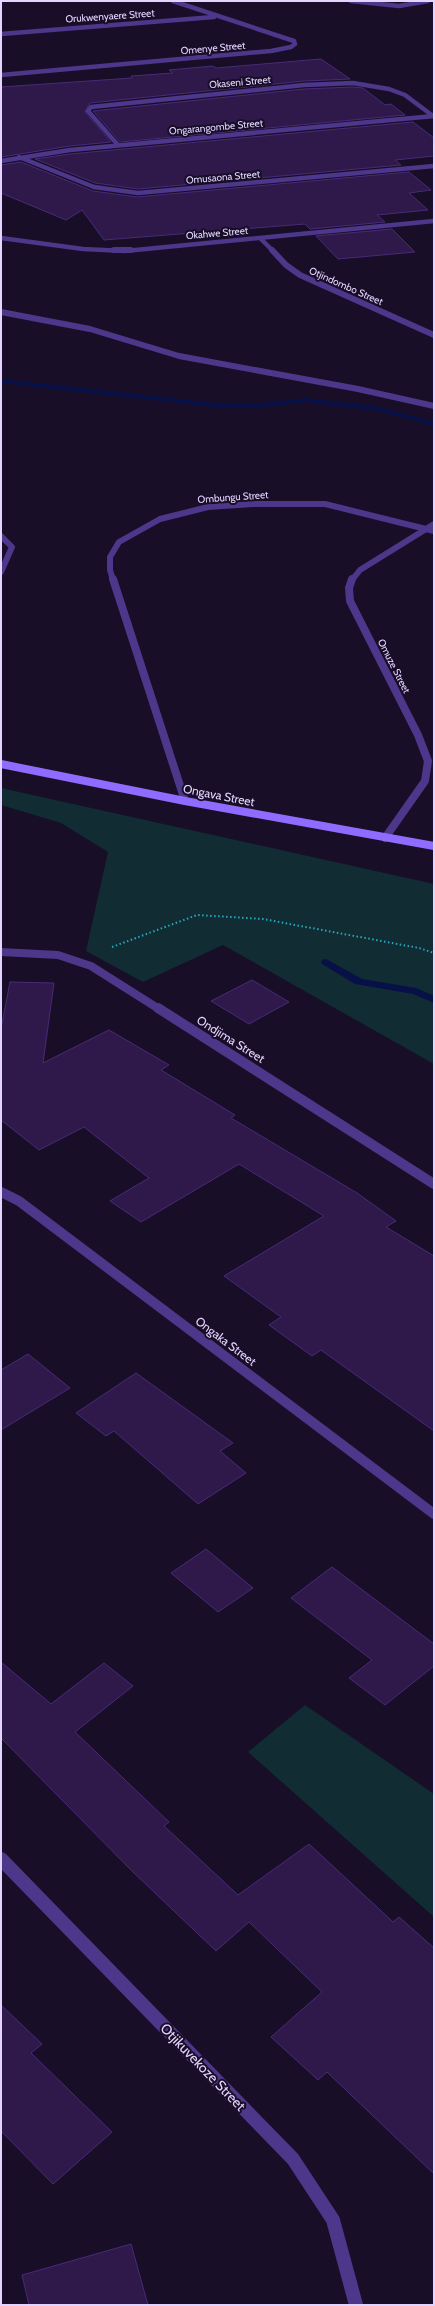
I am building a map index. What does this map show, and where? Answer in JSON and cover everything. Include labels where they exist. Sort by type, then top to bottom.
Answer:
[{"type":"street","name":"Omenye Street","points":[[1,75],[271,51],[291,47],[295,44],[294,41],[173,1]]},
{"type":"street","points":[[351,1],[394,6],[428,1]]},
{"type":"street","name":"Orukwenyaere Street","points":[[1,34],[220,17]]},
{"type":"street","name":"Okaseni Street","points":[[118,145],[88,111],[91,108],[126,102],[348,83],[389,89],[405,94],[434,116]]},
{"type":"street","name":"Ongarangombe Street","points":[[1,161],[19,157],[118,145],[434,116]]},
{"type":"street","name":"Omusaona Street","points":[[19,157],[94,187],[138,193],[434,166]]},
{"type":"street","name":"Okahwe Street","points":[[1,238],[83,249],[125,251],[434,221]]},
{"type":"street","name":"Otjindombo Street","points":[[260,238],[286,264],[300,275],[434,335]]},
{"type":"street","points":[[1,312],[90,329],[178,356],[358,389],[434,406]]},
{"type":"street","name":"Ombungu Street","points":[[185,801],[110,570],[110,557],[119,542],[138,530],[180,513],[208,507],[253,504],[325,504],[434,531]]},
{"type":"street","name":"Omuze Street","points":[[385,838],[424,781],[428,761],[418,735],[350,601],[348,587],[352,579],[360,570],[434,524]]},
{"type":"street","points":[[1,536],[12,547],[1,572]]},
{"type":"street","name":"Ongava Street","points":[[1,764],[185,801],[434,846]]},
{"type":"street","name":"Ondjima Street","points":[[1,952],[58,955],[77,960],[91,966],[434,1184]]},
{"type":"street","name":"Ongaka Street","points":[[1,1192],[19,1201],[434,1514]]},
{"type":"street","name":"Otjikuvekoze Street","points":[[1,1859],[293,2158],[333,2220],[356,2305]]},
{"type":"path","points":[[77,960],[198,915],[263,919],[419,948],[434,953]]},
{"type":"green space","points":[[1,788],[434,884],[434,1064],[223,945],[143,982],[86,951],[108,852],[61,823],[1,805]]},
{"type":"green space","points":[[305,1705],[434,1794],[434,1917],[248,1752]]},
{"type":"building","points":[[321,59],[350,79],[304,81],[90,103],[85,112],[111,142],[70,146],[1,157],[1,87],[132,78],[131,76],[173,73],[169,70],[213,66],[216,68]]},
{"type":"building","points":[[363,88],[385,105],[391,104],[405,115],[120,142],[93,111],[304,89]]},
{"type":"building","points":[[413,122],[434,138],[434,156],[395,160],[401,165],[138,189],[95,183],[35,159],[70,154]]},
{"type":"building","points":[[21,162],[93,191],[137,197],[409,172],[431,190],[409,193],[428,210],[377,215],[385,222],[310,229],[305,224],[104,240],[82,210],[66,220],[1,193],[1,165]]},
{"type":"building","points":[[392,229],[415,252],[338,259],[316,236]]},
{"type":"building","points":[[252,980],[289,1002],[249,1024],[211,1001]]},
{"type":"building","points":[[10,982],[54,983],[43,1063],[109,1030],[169,1065],[161,1070],[235,1115],[231,1118],[357,1193],[396,1221],[386,1227],[434,1256],[434,1431],[321,1350],[312,1356],[269,1325],[281,1317],[224,1276],[324,1216],[239,1164],[141,1222],[110,1201],[149,1178],[84,1127],[39,1150],[1,1120],[1,1029]]},
{"type":"building","points":[[28,1354],[70,1388],[1,1430],[1,1370]]},
{"type":"building","points":[[136,1373],[233,1443],[220,1451],[246,1473],[198,1504],[114,1431],[106,1436],[76,1413]]},
{"type":"building","points":[[206,1549],[253,1588],[218,1612],[171,1573]]},
{"type":"building","points":[[332,1567],[434,1644],[434,1666],[385,1705],[349,1678],[372,1660],[291,1598]]},
{"type":"building","points":[[1,1662],[51,1704],[104,1663],[133,1686],[75,1732],[169,1822],[164,1826],[238,1895],[309,1844],[393,1922],[399,1917],[434,1948],[434,2174],[327,2072],[318,2080],[271,2037],[322,1992],[249,1922],[216,1951],[132,1871],[1,1738]]},
{"type":"building","points":[[1,2005],[42,2044],[31,2053],[112,2132],[53,2184],[1,2131]]},
{"type":"building","points":[[131,2244],[148,2305],[29,2305],[22,2275]]},
{"type":"waterway","points":[[1,381],[224,406],[263,405],[306,400],[379,409],[434,424]]},
{"type":"waterway","points":[[326,962],[359,982],[416,991],[434,1000]]}]
